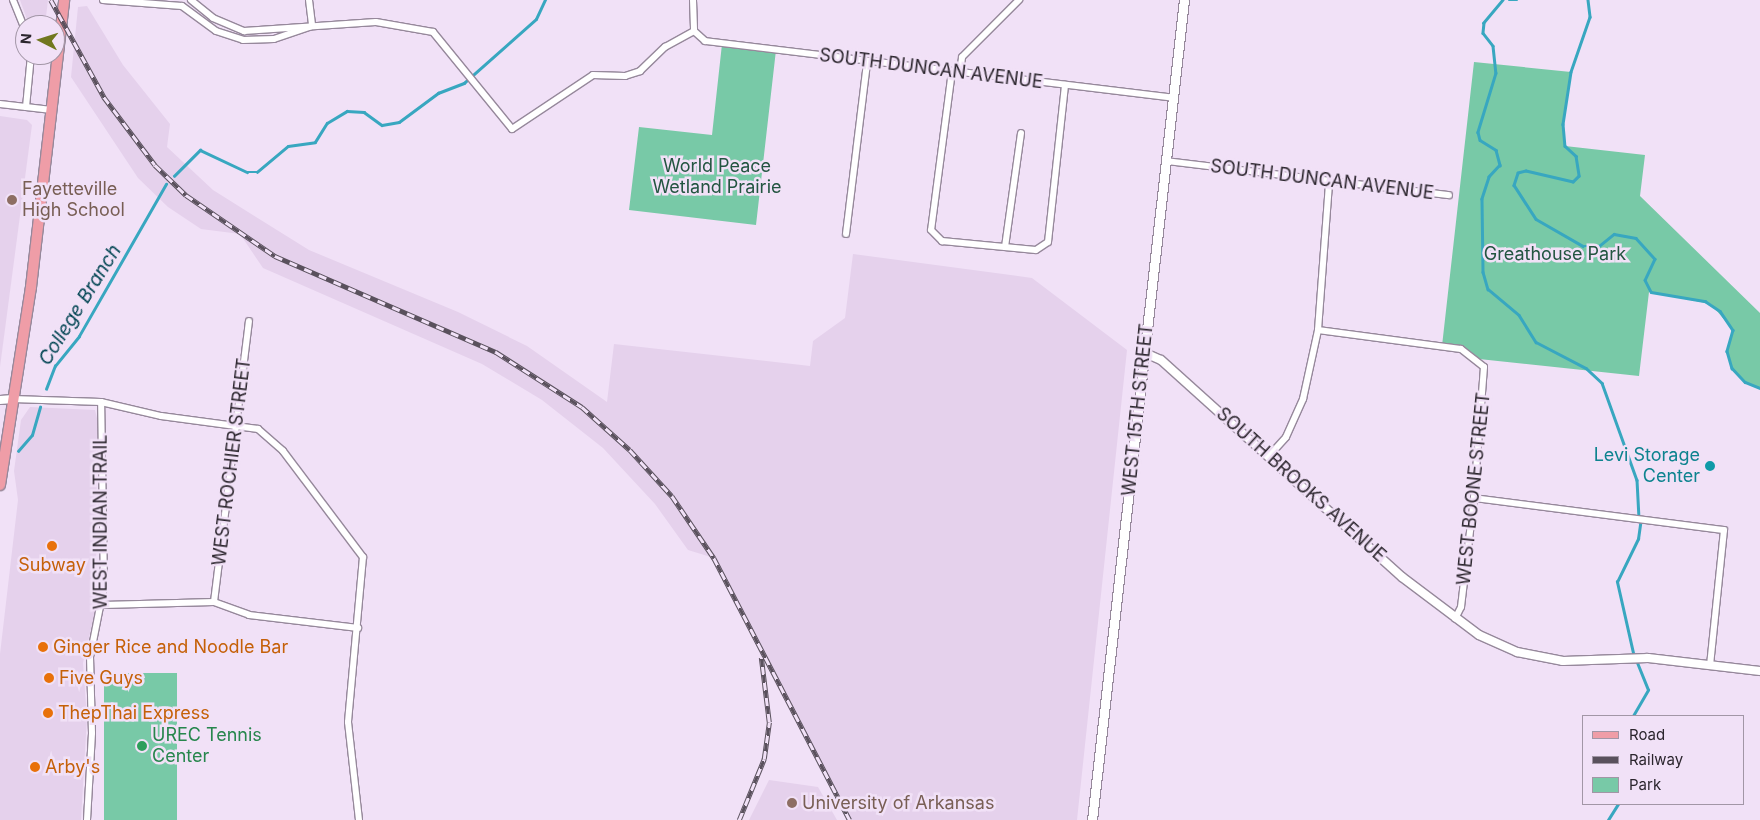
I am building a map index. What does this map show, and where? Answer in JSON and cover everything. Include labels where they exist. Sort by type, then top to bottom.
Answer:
[{"type":"main road","points":[[62,15],[64,0]]},
{"type":"main road","name":"WEST 15TH STREET","points":[[1092,820],[1184,0]]},
{"type":"main road","points":[[0,485],[52,110],[56,65]]},
{"type":"street","points":[[13,0],[19,15]]},
{"type":"street","points":[[103,0],[182,6],[216,31],[243,40],[274,38],[312,25]]},
{"type":"street","points":[[191,0],[213,18],[240,30],[376,22],[415,26],[433,32],[461,64],[512,130],[593,75],[625,76],[640,71],[665,47],[694,31],[693,0]]},
{"type":"street","points":[[308,0],[312,25]]},
{"type":"street","points":[[960,72],[962,57],[1019,0]]},
{"type":"street","name":"SOUTH DUNCAN AVENUE","points":[[694,31],[705,42],[1173,98]]},
{"type":"street","points":[[846,234],[867,62]]},
{"type":"street","points":[[26,107],[30,65]]},
{"type":"street","points":[[952,71],[931,230],[942,241],[1036,250],[1048,242],[1065,85]]},
{"type":"street","points":[[0,104],[52,110]]},
{"type":"street","points":[[1005,247],[1022,133]]},
{"type":"street","name":"SOUTH DUNCAN AVENUE","points":[[1166,161],[1329,183],[1449,195]]},
{"type":"street","points":[[1269,456],[1296,420],[1318,330],[1329,183]]},
{"type":"street","name":"WEST ROCHIER STREET","points":[[214,602],[249,321]]},
{"type":"street","name":"WEST BOONE STREET","points":[[1318,330],[1461,349],[1479,359],[1486,379],[1461,607],[1455,619]]},
{"type":"street","name":"SOUTH BROOKS AVENUE","points":[[1145,353],[1161,360],[1455,619],[1498,644],[1542,658],[1585,663],[1648,658],[1760,671]]},
{"type":"street","points":[[0,400],[101,402],[161,416],[258,429],[272,437],[360,548],[365,568],[348,722],[359,820]]},
{"type":"street","name":"WEST INDIAN TRAIL","points":[[87,820],[92,733],[90,657],[103,605],[101,402]]},
{"type":"street","points":[[1474,498],[1724,530],[1710,665]]},
{"type":"street","points":[[103,605],[214,602],[249,615],[358,628]]},
{"type":"shaded area","points":[[20,0],[48,0],[46,15],[25,15]]},
{"type":"shaded area","points":[[87,6],[123,65],[170,124],[167,147],[213,190],[309,250],[458,312],[527,346],[607,402],[614,344],[810,366],[813,341],[845,318],[853,254],[1032,278],[1127,350],[1077,820],[850,820],[714,558],[688,550],[655,504],[603,448],[542,400],[482,364],[263,268],[240,234],[201,229],[168,207],[138,178],[71,77],[78,7]]},
{"type":"shaded area","name":"Fayetteville High School","points":[[0,116],[27,120],[32,125],[0,367]]},
{"type":"shaded area","points":[[30,407],[95,410],[97,418],[96,608],[83,663],[87,718],[81,820],[0,820],[0,654],[18,500],[14,471],[21,420]]},
{"type":"shaded area","name":"University of Arkansas","points":[[769,780],[818,787],[837,820],[749,820]]},
{"type":"green space","name":"World Peace Wetland Prairie","points":[[722,44],[776,50],[756,225],[629,210],[639,127],[712,135]]},
{"type":"green space","name":"Greathouse Park","points":[[1474,62],[1571,72],[1563,124],[1565,146],[1645,155],[1640,196],[1760,313],[1760,388],[1745,382],[1732,368],[1727,351],[1733,330],[1711,304],[1649,292],[1639,376],[1479,359],[1442,346]]},
{"type":"green space","name":"UREC Tennis Center","points":[[104,673],[177,673],[177,820],[104,820]]},
{"type":"waterway","name":"College Branch","points":[[174,176],[200,150],[247,172],[257,172],[288,146],[315,142],[327,123],[347,111],[364,112],[382,125],[399,122],[438,93],[464,83],[536,19],[545,0]]},
{"type":"waterway","points":[[1503,0],[1484,23],[1483,33],[1493,46],[1496,73],[1478,132],[1480,140],[1496,150],[1500,165],[1489,177],[1482,199],[1483,272],[1488,289],[1519,315],[1536,342],[1586,368],[1602,383],[1637,480],[1639,514]]},
{"type":"waterway","points":[[1509,0],[1517,0]]},
{"type":"waterway","points":[[1588,0],[1590,17],[1571,72],[1563,124],[1565,146],[1576,156],[1579,176],[1573,182],[1526,171],[1518,173],[1514,185],[1536,219],[1583,246],[1599,246],[1614,234],[1636,238],[1655,259],[1645,280],[1651,292],[1705,301],[1720,311],[1733,330],[1727,351],[1732,368],[1745,382],[1760,388]]},
{"type":"waterway","name":"College Branch","points":[[46,389],[55,366],[79,336],[166,184]]},
{"type":"waterway","name":"College Branch","points":[[18,451],[32,435],[40,407]]},
{"type":"waterway","points":[[1633,653],[1617,582],[1638,539],[1640,524]]},
{"type":"waterway","points":[[1634,715],[1648,690],[1637,663]]},
{"type":"waterway","points":[[1608,820],[1617,805]]},
{"type":"railway","points":[[51,0],[104,97],[155,165],[186,195],[275,256],[496,352],[582,407],[630,450],[672,496],[714,558],[850,820]]},
{"type":"railway","points":[[739,820],[764,759],[769,722],[761,657]]},
{"type":"place","name":"Fayetteville High School","points":[[12,200]]},
{"type":"place","name":"Levi Storage Center","points":[[1710,466]]},
{"type":"place","name":"Subway","points":[[52,546]]},
{"type":"place","name":"Ginger Rice and Noodle Bar","points":[[43,647]]},
{"type":"place","name":"Five Guys","points":[[49,678]]},
{"type":"place","name":"ThepThai Express","points":[[48,713]]},
{"type":"place","name":"UREC Tennis Center","points":[[142,746]]},
{"type":"place","name":"Arby's","points":[[35,767]]},
{"type":"place","name":"University of Arkansas","points":[[792,803]]}]
